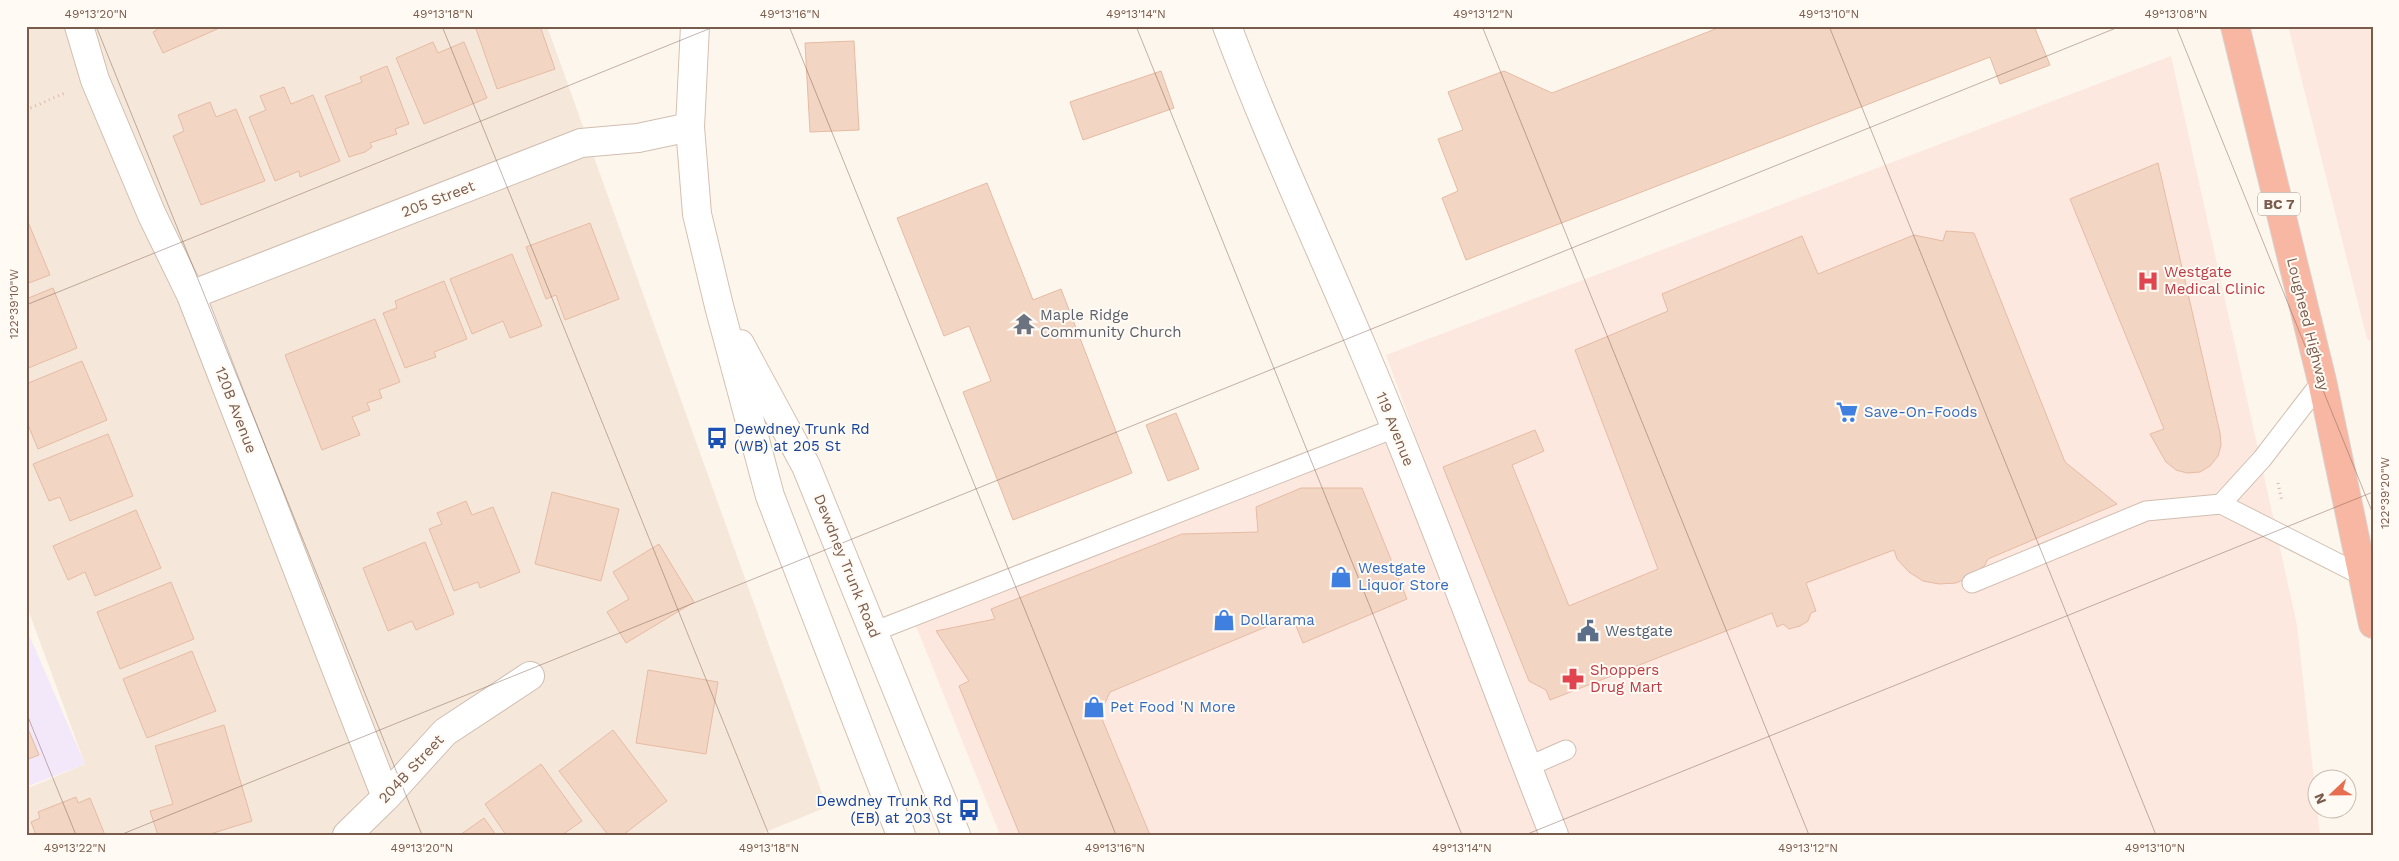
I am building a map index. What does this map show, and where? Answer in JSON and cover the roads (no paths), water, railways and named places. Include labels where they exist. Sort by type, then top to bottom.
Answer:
[{"type":"highway","name":"Lougheed Highway","points":[[2235,26],[2322,381],[2373,624]]},
{"type":"street","name":"120B Avenue","points":[[79,26],[95,80],[152,215],[191,295],[386,797]]},
{"type":"street","name":"Dewdney Trunk Road","points":[[695,26],[690,127],[697,214],[719,306],[770,496],[901,835]]},
{"type":"street","name":"119 Avenue","points":[[1227,26],[1270,135],[1363,349],[1395,428],[1554,835]]},
{"type":"street","name":"205 Street","points":[[191,295],[581,143],[638,138],[690,127]]},
{"type":"street","name":"Dewdney Trunk Road","points":[[719,306],[806,466],[956,835]]},
{"type":"street","name":"204B Street","points":[[346,835],[386,797],[445,732],[530,676]]},
{"type":"lane","points":[[2221,504],[2262,459],[2322,381]]},
{"type":"lane","points":[[873,632],[1395,428]]},
{"type":"lane","points":[[1972,583],[2146,511],[2221,504],[2363,576]]},
{"type":"lane","points":[[1527,767],[1566,750]]},
{"type":"place","name":"Westgate Medical Clinic","points":[[2148,281]]},
{"type":"place","name":"Maple Ridge Community Church","points":[[1024,324]]},
{"type":"place","name":"Save-On-Foods","points":[[1847,412]]},
{"type":"place","name":"Dewdney Trunk Rd (WB) at 205 St","points":[[717,438]]},
{"type":"place","name":"Westgate Liquor Store","points":[[1341,577]]},
{"type":"place","name":"Dollarama","points":[[1224,620]]},
{"type":"place","name":"Westgate","points":[[1588,631]]},
{"type":"place","name":"Shoppers Drug Mart","points":[[1573,679]]},
{"type":"place","name":"Pet Food 'N More","points":[[1094,707]]},
{"type":"place","name":"Dewdney Trunk Rd (EB) at 203 St","points":[[969,810]]}]
